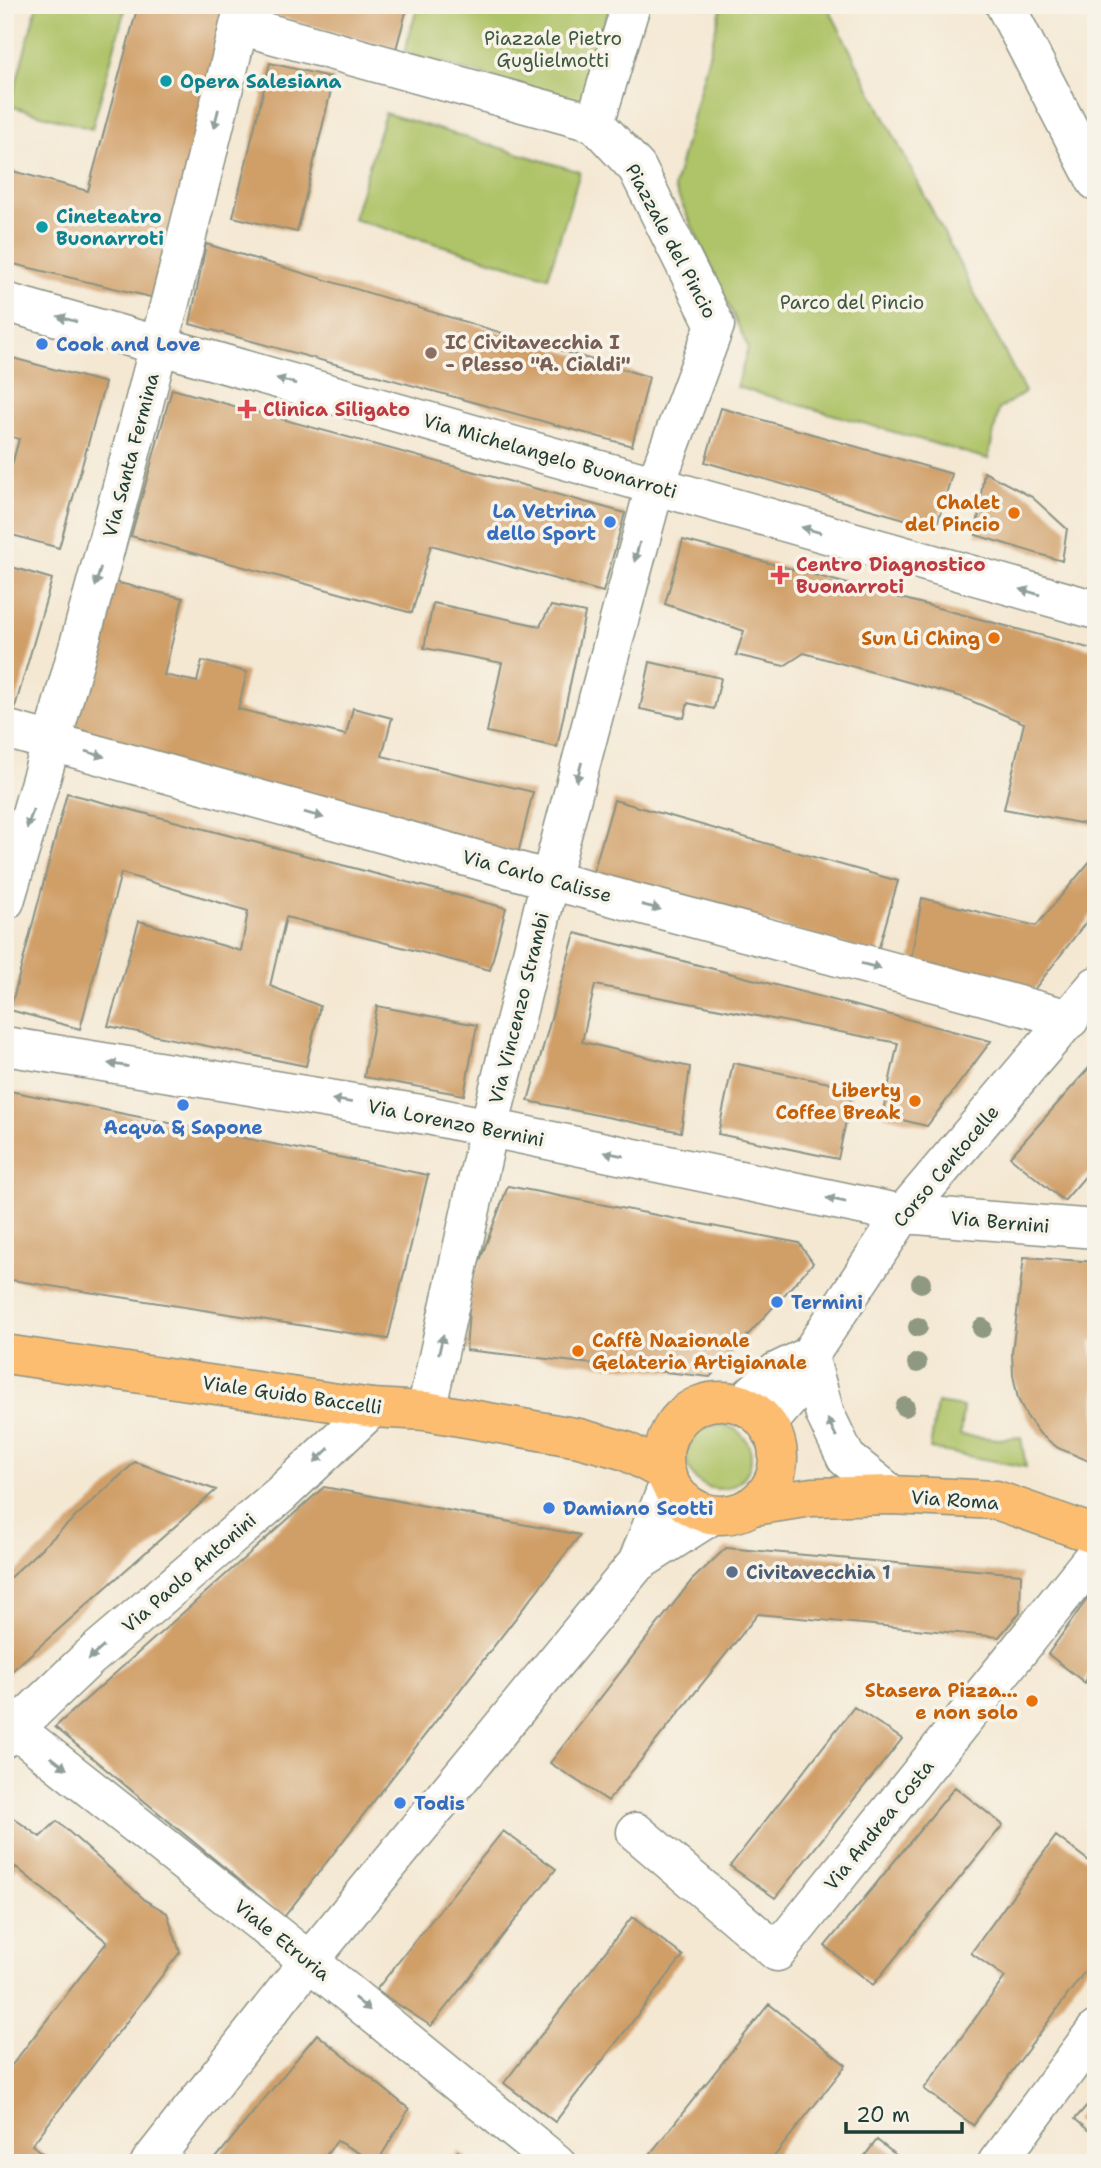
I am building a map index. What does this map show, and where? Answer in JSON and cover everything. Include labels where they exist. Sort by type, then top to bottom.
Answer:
[{"type":"main road","name":"Viale Guido Baccelli","points":[[5,1354],[372,1408],[426,1411],[579,1438]]},
{"type":"main road","points":[[667,1478],[664,1450],[671,1429],[690,1410],[707,1402],[717,1401],[762,1424],[814,1472],[892,1495]]},
{"type":"main road","points":[[754,1506],[770,1488],[778,1467],[762,1424]]},
{"type":"main road","points":[[579,1438],[626,1430],[671,1429]]},
{"type":"main road","points":[[579,1438],[626,1451],[667,1478],[682,1501],[712,1515],[735,1514],[754,1506],[812,1497],[892,1495]]},
{"type":"main road","name":"Via Roma","points":[[892,1495],[996,1500],[1096,1535]]},
{"type":"street","points":[[242,15],[403,69],[595,123],[631,5]]},
{"type":"street","points":[[1005,5],[1091,163]]},
{"type":"street","name":"Via Santa Fermina","points":[[5,901],[53,742],[160,345],[242,15]]},
{"type":"street","name":"Piazzale del Pincio","points":[[595,123],[637,168],[715,325],[655,486]]},
{"type":"street","name":"Via Michelangelo Buonarroti","points":[[5,302],[1096,610]]},
{"type":"street","name":"Via Vincenzo Strambi","points":[[426,1411],[489,1128],[550,880],[655,486]]},
{"type":"street","name":"Via Carlo Calisse","points":[[5,729],[550,880],[1070,1019]]},
{"type":"street","name":"Corso Centocelle","points":[[762,1424],[795,1392],[809,1356],[903,1214],[1096,986]]},
{"type":"street","name":"Via Lorenzo Bernini","points":[[5,1046],[428,1115],[903,1214]]},
{"type":"street","name":"Via Bernini","points":[[903,1214],[1096,1229]]},
{"type":"street","points":[[809,1356],[825,1414],[846,1458],[892,1495]]},
{"type":"street","name":"Via Paolo Antonini","points":[[9,1729],[280,1495],[372,1408]]},
{"type":"street","points":[[637,1563],[667,1478]]},
{"type":"street","points":[[150,2163],[309,1961],[637,1563],[712,1515]]},
{"type":"street","name":"Via Andrea Costa","points":[[636,1832],[777,1952],[1096,1554]]},
{"type":"street","name":"Viale Etruria","points":[[9,1729],[309,1961],[556,2163]]},
{"type":"street","points":[[997,2163],[1096,2030]]},
{"type":"green space","points":[[37,5],[126,5],[92,129],[10,106]]},
{"type":"green space","name":"Piazzale Pietro Guglielmotti","points":[[418,5],[610,5],[584,103],[404,53]]},
{"type":"green space","name":"Parco del Pincio","points":[[722,5],[827,5],[1025,392],[999,409],[988,459],[737,387],[748,347],[674,187]]},
{"type":"green space","points":[[385,113],[580,172],[548,277],[353,219]]},
{"type":"green space","points":[[937,1403],[963,1407],[960,1435],[999,1439],[1021,1437],[1026,1467],[930,1449]]},
{"type":"green space","points":[[719,1425],[731,1427],[742,1434],[749,1445],[749,1469],[742,1480],[731,1487],[719,1489],[707,1487],[696,1480],[689,1469],[687,1457],[689,1445],[696,1434],[707,1427]]},
{"type":"building","points":[[138,5],[234,5],[159,299],[5,262],[5,169],[88,191]]},
{"type":"building","points":[[275,5],[408,5],[396,49],[272,15]]},
{"type":"building","points":[[270,63],[334,78],[297,232],[233,217]]},
{"type":"building","points":[[1096,83],[1096,112],[1088,110]]},
{"type":"building","points":[[206,244],[649,377],[632,446],[190,324]]},
{"type":"building","points":[[5,356],[105,383],[59,548],[5,533],[5,490],[19,439],[5,435]]},
{"type":"building","points":[[172,389],[625,513],[603,592],[431,545],[412,613],[131,536]]},
{"type":"building","points":[[721,408],[952,474],[936,528],[705,462]]},
{"type":"building","name":"Chalet del Pincio","points":[[984,472],[1032,497],[1067,529],[1062,561],[976,535]]},
{"type":"building","points":[[683,540],[1096,650],[1096,826],[1004,809],[1024,723],[962,697],[804,653],[784,666],[736,655],[744,631],[665,604]]},
{"type":"building","points":[[5,565],[52,579],[13,714],[5,712]]},
{"type":"building","points":[[106,580],[183,598],[164,675],[197,682],[202,661],[247,672],[238,709],[346,735],[353,708],[392,718],[382,756],[533,792],[518,854],[66,744]]},
{"type":"building","points":[[433,603],[540,626],[551,606],[585,613],[557,747],[487,732],[502,663],[424,648]]},
{"type":"building","points":[[650,662],[721,678],[714,709],[688,703],[684,718],[640,709]]},
{"type":"building","points":[[67,793],[506,908],[490,970],[286,917],[270,986],[320,1006],[306,1066],[108,1026],[139,921],[241,951],[248,911],[121,873],[80,1029],[10,1010]]},
{"type":"building","points":[[614,800],[898,881],[877,954],[593,873]]},
{"type":"building","points":[[1096,854],[1096,909],[1033,991],[911,959],[922,898],[1036,926]]},
{"type":"building","points":[[575,933],[991,1041],[927,1126],[882,1115],[898,1043],[595,985],[582,1042],[690,1067],[681,1132],[528,1101]]},
{"type":"building","points":[[377,1006],[477,1025],[464,1095],[364,1077]]},
{"type":"building","points":[[1096,1060],[1096,1164],[1064,1201],[1010,1157]]},
{"type":"building","points":[[733,1063],[853,1088],[838,1159],[718,1134]]},
{"type":"building","points":[[5,1090],[428,1175],[388,1339],[5,1279]]},
{"type":"building","points":[[508,1186],[799,1243],[813,1263],[710,1377],[466,1350],[471,1284]]},
{"type":"building","points":[[1024,1257],[1096,1262],[1096,1341],[1091,1341],[1096,1386],[1096,1464],[1058,1448],[1040,1434],[1018,1399],[1012,1352]]},
{"type":"building","points":[[135,1462],[216,1490],[5,1677],[5,1582]]},
{"type":"building","points":[[324,1487],[580,1535],[284,1917],[55,1727]]},
{"type":"building","points":[[726,1548],[1021,1574],[1020,1612],[999,1637],[758,1614],[608,1801],[550,1763],[692,1580]]},
{"type":"building","points":[[1090,1595],[1096,1597],[1096,1664],[1093,1663],[1085,1683],[1048,1654]]},
{"type":"building","points":[[854,1707],[902,1739],[775,1898],[730,1866]]},
{"type":"building","points":[[955,1787],[1003,1825],[873,1985],[825,1946]]},
{"type":"building","points":[[5,1812],[40,1837],[57,1821],[145,1900],[167,1913],[180,1952],[32,2145],[55,2163],[5,2163],[5,2074],[107,1942],[16,1867],[5,1881]]},
{"type":"building","points":[[503,1831],[556,1869],[431,2026],[376,1990]]},
{"type":"building","points":[[1056,1836],[1089,1861],[1096,1852],[1096,1956],[973,2125],[924,2089],[1005,1977],[971,1953]]},
{"type":"building","points":[[632,1917],[683,1956],[555,2122],[504,2083]]},
{"type":"building","points":[[769,2004],[846,2065],[769,2163],[643,2163]]},
{"type":"building","points":[[317,2034],[409,2109],[377,2163],[337,2141],[320,2163],[212,2163]]},
{"type":"building","points":[[1096,2095],[1096,2137],[1075,2119]]},
{"type":"building","points":[[877,2140],[906,2163],[859,2163]]},
{"type":"building","points":[[458,2151],[474,2163],[452,2163]]},
{"type":"place","name":"Opera Salesiana","points":[[166,81]]},
{"type":"place","name":"Cineteatro Buonarroti","points":[[42,227]]},
{"type":"place","name":"Cook and Love","points":[[42,344]]},
{"type":"place","name":"IC Civitavecchia I - Plesso \"A. Cialdi\"","points":[[431,353]]},
{"type":"place","name":"Clinica Siligato","points":[[247,409]]},
{"type":"place","name":"Chalet del Pincio","points":[[1014,513]]},
{"type":"place","name":"La Vetrina dello Sport","points":[[610,522]]},
{"type":"place","name":"Centro Diagnostico Buonarroti","points":[[780,575]]},
{"type":"place","name":"Sun Li Ching","points":[[994,638]]},
{"type":"place","name":"Liberty Coffee Break","points":[[915,1101]]},
{"type":"place","name":"Acqua & Sapone","points":[[183,1105]]},
{"type":"place","name":"Termini","points":[[777,1302]]},
{"type":"place","name":"Caffè Nazionale Gelateria Artigianale","points":[[578,1351]]},
{"type":"place","name":"Damiano Scotti","points":[[549,1508]]},
{"type":"place","name":"Civitavecchia 1","points":[[732,1572]]},
{"type":"place","name":"Stasera Pizza... e non solo","points":[[1032,1701]]},
{"type":"place","name":"Todis","points":[[400,1803]]}]
